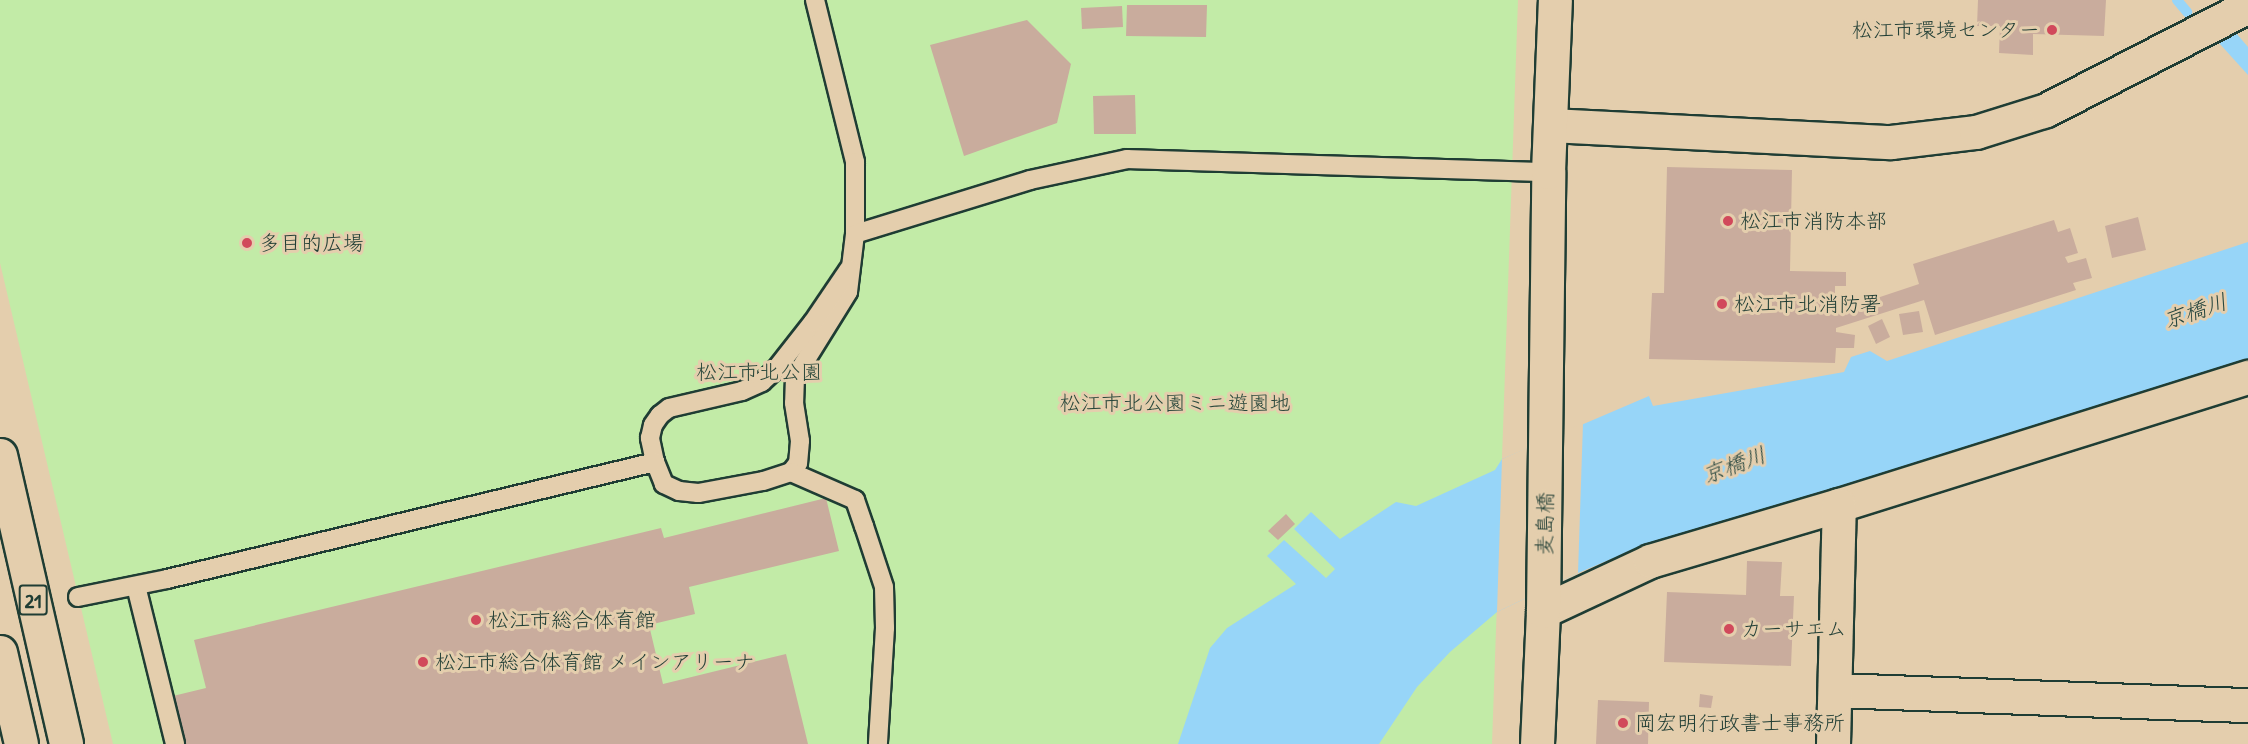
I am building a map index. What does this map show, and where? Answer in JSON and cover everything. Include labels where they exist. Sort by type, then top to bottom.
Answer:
[{"type":"street","name":"麦島橋","points":[[1537,744],[1544,611],[1548,172],[1555,0]]},
{"type":"street","points":[[1550,125],[1891,142],[1976,132],[2046,110],[2248,6]]},
{"type":"street","points":[[1544,611],[1650,561],[1839,506],[2248,377]]},
{"type":"street","name":"21","points":[[0,455],[66,744]]},
{"type":"street","points":[[1833,744],[1839,506]]},
{"type":"street","points":[[0,652],[21,744]]},
{"type":"street","points":[[1835,690],[2248,705]]},
{"type":"lane","points":[[791,472],[800,452],[794,403],[795,377],[848,292],[855,234],[855,162],[815,0]]},
{"type":"lane","points":[[855,234],[1030,180],[1127,159],[1548,172]]},
{"type":"lane","points":[[849,269],[813,322],[776,369],[762,381],[742,391],[669,408],[653,425],[650,438],[655,462],[664,484],[679,491],[698,493],[791,472],[855,500],[884,587],[885,628],[878,744]]},
{"type":"lane","points":[[78,597],[136,586],[655,462]]},
{"type":"lane","points":[[136,586],[175,744]]},
{"type":"green space","name":"松江市北公園","points":[[0,0],[1518,0],[1492,744],[113,744],[0,263]]},
{"type":"water","points":[[2236,33],[2248,47],[2248,75],[2219,43]]},
{"type":"water","name":"京橋川","points":[[2248,242],[2248,363],[1873,480],[1640,547],[1578,573],[1497,612],[1450,652],[1417,687],[1379,744],[1178,744],[1210,648],[1227,628],[1296,584],[1267,556],[1284,540],[1326,578],[1335,569],[1294,529],[1311,512],[1340,539],[1396,502],[1416,506],[1495,470],[1502,459],[1649,396],[1653,406],[1844,372],[1851,357],[1870,351],[1887,361]]},
{"type":"pier","points":[[1583,423],[1578,573],[1497,612],[1502,459]]},
{"type":"building","name":"松江市環境センター","points":[[1978,0],[2106,0],[2104,36],[2033,34],[2033,55],[1999,53],[2000,26],[1977,26]]},
{"type":"building","points":[[1127,5],[1207,5],[1206,37],[1126,36]]},
{"type":"building","points":[[1122,6],[1123,27],[1082,29],[1081,8]]},
{"type":"building","points":[[1027,20],[1071,64],[1057,123],[964,156],[930,45]]},
{"type":"building","points":[[1135,95],[1136,134],[1094,134],[1093,96]]},
{"type":"building","name":"松江市消防本部","points":[[1667,167],[1792,170],[1790,271],[1846,272],[1846,286],[1835,286],[1835,312],[1919,284],[1913,264],[2054,220],[2058,232],[2070,228],[2078,253],[2065,257],[2068,263],[2086,258],[2092,278],[2073,283],[2076,290],[1935,335],[1924,300],[1836,328],[1836,332],[1855,335],[1854,348],[1836,348],[1835,363],[1649,359],[1652,293],[1664,293]]},
{"type":"building","points":[[2138,217],[2146,250],[2112,258],[2105,226]]},
{"type":"building","points":[[1919,311],[1923,332],[1903,335],[1899,314]]},
{"type":"building","points":[[1882,319],[1890,337],[1876,344],[1868,326]]},
{"type":"building","name":"松江市総合体育館","points":[[826,498],[839,551],[689,587],[695,614],[649,625],[663,684],[786,654],[808,744],[185,744],[173,696],[206,688],[194,640],[661,528],[664,538]]},
{"type":"building","points":[[1286,514],[1295,524],[1278,540],[1268,531]]},
{"type":"building","name":"カーサエム","points":[[1747,561],[1782,562],[1780,596],[1794,596],[1791,666],[1664,662],[1667,592],[1746,595]]},
{"type":"building","points":[[1700,694],[1713,696],[1711,708],[1699,707]]},
{"type":"building","name":"岡宏明行政書士事務所","points":[[1598,700],[1649,702],[1648,744],[1596,744]]},
{"type":"waterway","points":[[2177,0],[2187,12]]},
{"type":"place","name":"松江市環境センター","points":[[2052,30]]},
{"type":"place","name":"松江市消防本部","points":[[1728,221]]},
{"type":"place","name":"多目的広場","points":[[247,243]]},
{"type":"place","name":"松江市北消防署","points":[[1722,304]]},
{"type":"place","name":"松江市総合体育館","points":[[476,620]]},
{"type":"place","name":"カーサエム","points":[[1729,629]]},
{"type":"place","name":"松江市総合体育館 メインアリーナ","points":[[423,662]]},
{"type":"place","name":"岡宏明行政書士事務所","points":[[1623,723]]},
{"type":"park label","name":"松江市北公園ミニ遊園地","points":[[1175,403]]}]
